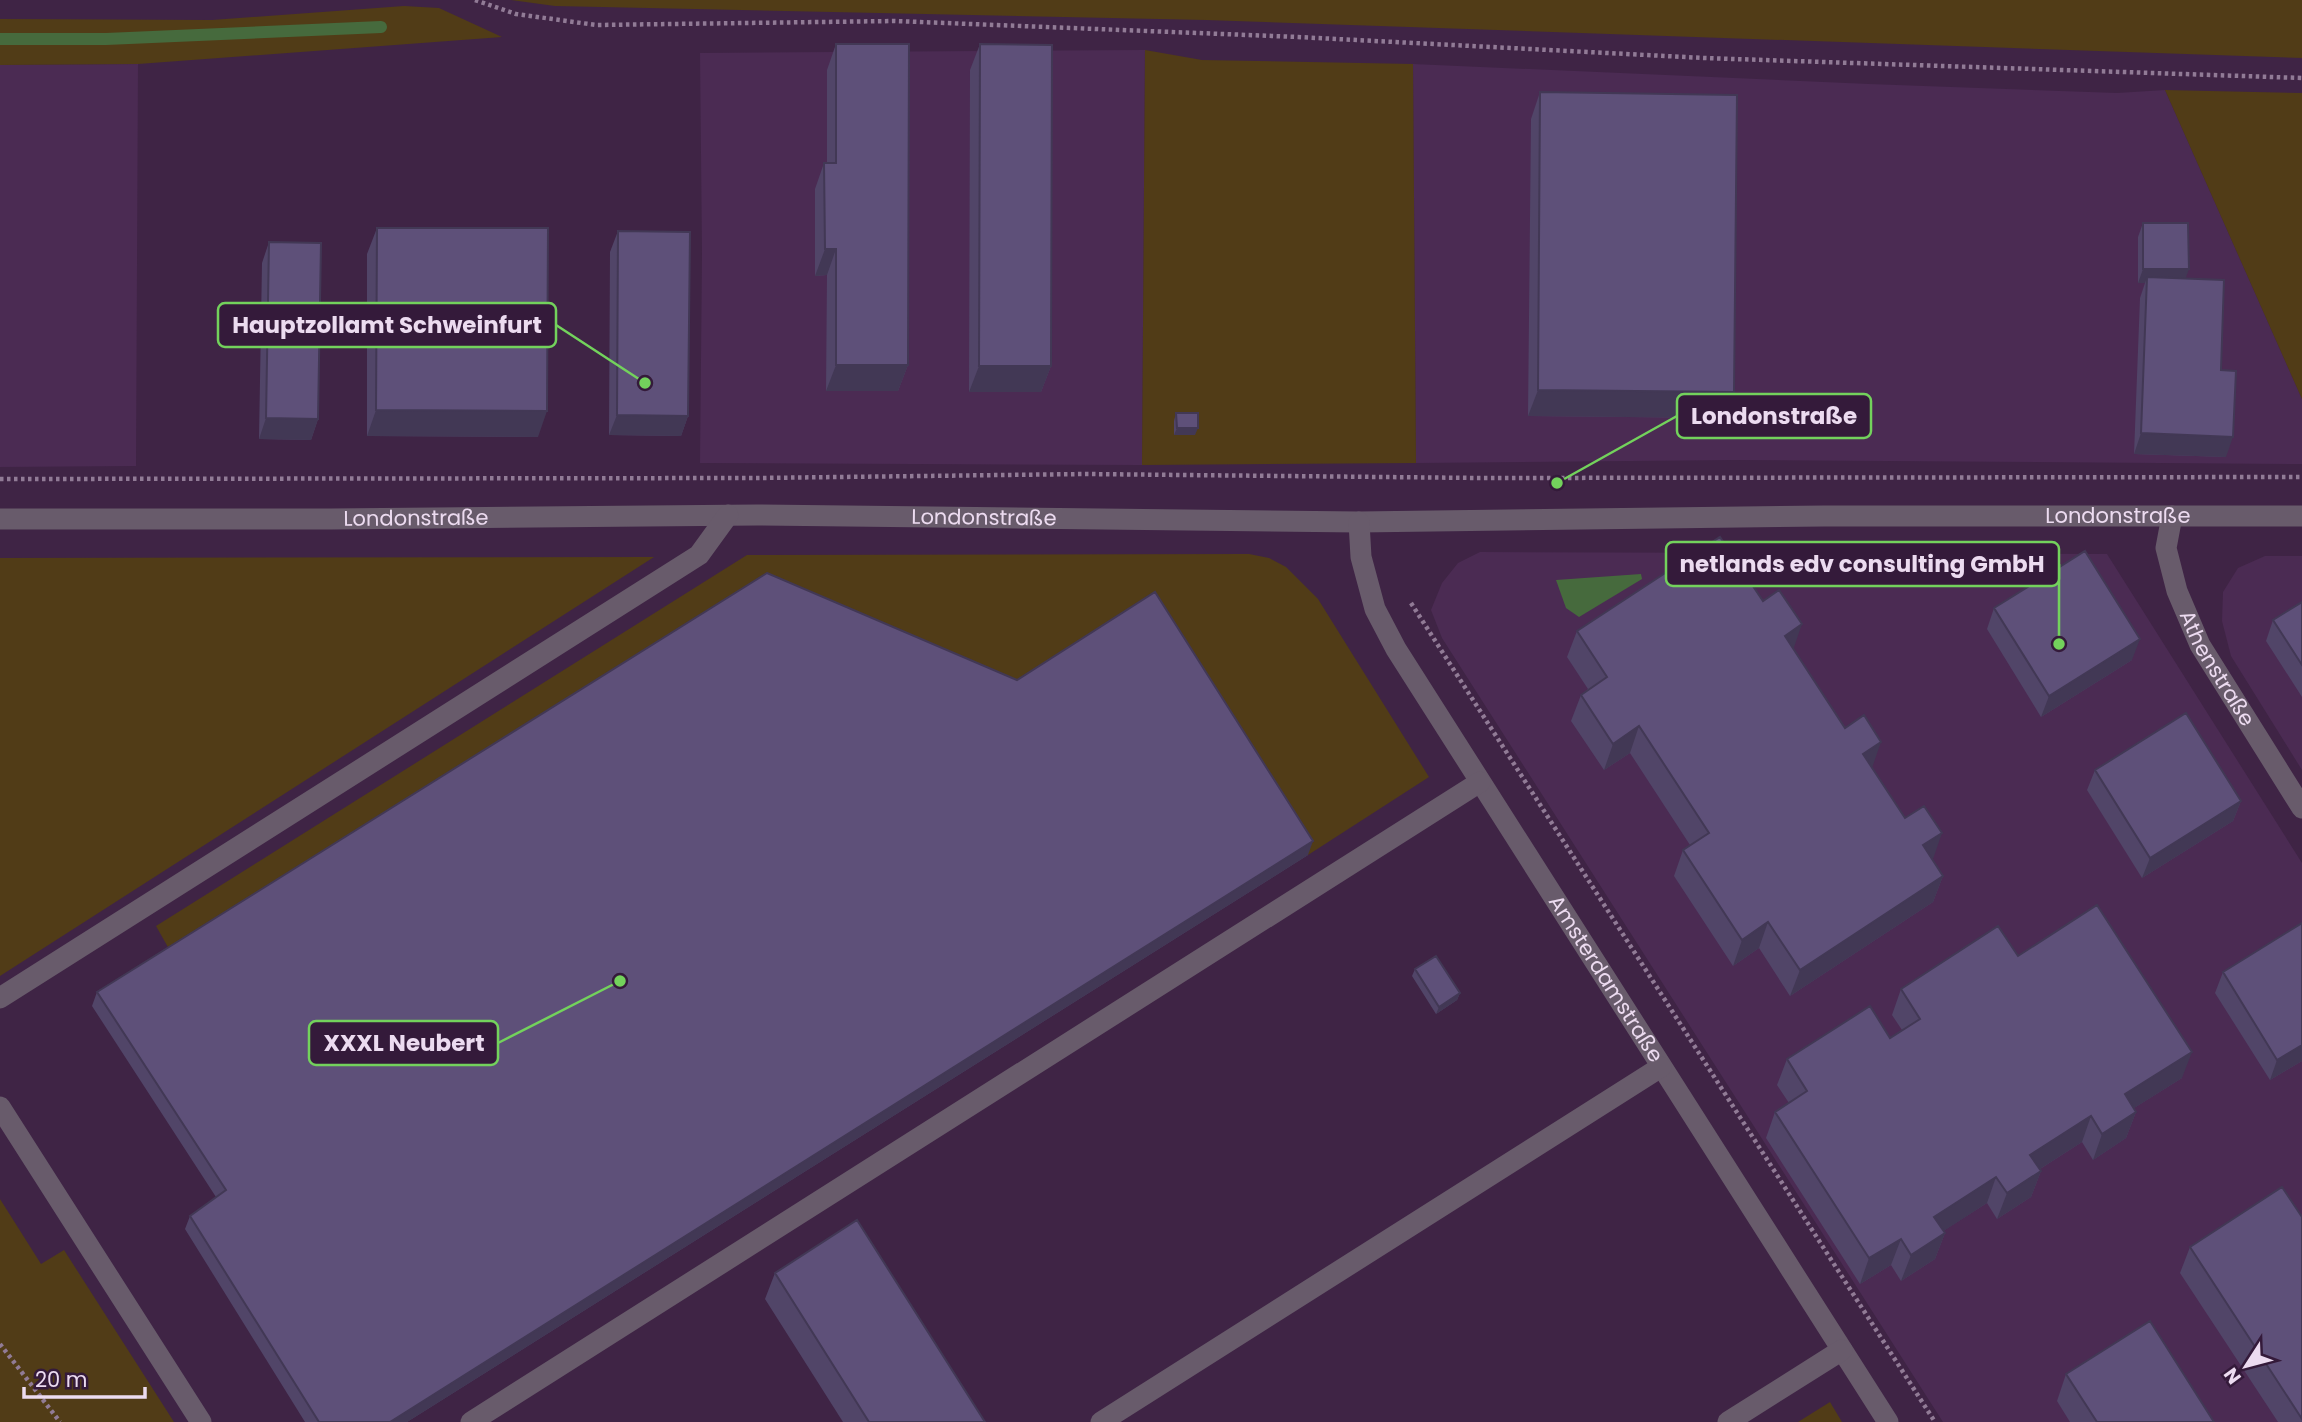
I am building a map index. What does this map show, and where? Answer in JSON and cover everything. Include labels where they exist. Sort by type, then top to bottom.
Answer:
[{"type":"street","name":"Londonstraße","points":[[0,519],[729,515],[1360,522],[1824,516],[2302,516]]},
{"type":"street","points":[[0,998],[699,555],[729,515]]},
{"type":"street","name":"Athenstraße","points":[[2172,516],[2166,548],[2177,591],[2200,645],[2302,808]]},
{"type":"street","name":"Amsterdamstraße","points":[[1360,522],[1361,558],[1375,609],[1396,649],[1888,1422]]},
{"type":"street","points":[[471,1422],[1480,782]]},
{"type":"street","points":[[1101,1422],[1661,1067]]},
{"type":"street","points":[[0,1107],[201,1422]]},
{"type":"street","points":[[1728,1422],[1842,1350]]},
{"type":"path","points":[[475,0],[516,13],[596,25],[895,21],[1298,37],[1704,58],[2302,78]]},
{"type":"path","points":[[0,479],[757,478],[1086,474],[1480,478],[2302,477]]},
{"type":"path","points":[[1432,637],[1935,1422]]},
{"type":"path","points":[[0,1344],[60,1422]]},
{"type":"shaded area","points":[[511,0],[2302,0],[2302,58],[1206,20],[555,6]]},
{"type":"shaded area","points":[[404,6],[439,8],[502,37],[138,64],[0,65],[0,19],[212,20]]},
{"type":"shaded area","points":[[1145,50],[1142,465],[700,463],[700,53]]},
{"type":"shaded area","points":[[1145,50],[1202,60],[1413,64],[1416,463],[1142,465]]},
{"type":"shaded area","points":[[138,64],[136,466],[0,467],[0,65]]},
{"type":"shaded area","points":[[1413,64],[2117,93],[2165,90],[2302,399],[2302,464],[1734,460],[1416,463]]},
{"type":"shaded area","points":[[2165,90],[2302,93],[2302,399]]},
{"type":"shaded area","points":[[1480,552],[2107,554],[2302,863],[2302,1422],[1943,1422],[1442,638],[1431,610],[1442,583],[1458,563]]},
{"type":"shaded area","points":[[1249,554],[1269,558],[1286,567],[1318,599],[1429,777],[1308,855],[1012,694],[173,956],[156,926],[747,555]]},
{"type":"shaded area","points":[[2265,556],[2302,556],[2302,770],[2231,656],[2222,621],[2223,592],[2238,568]]},
{"type":"shaded area","points":[[654,557],[0,976],[0,558]]},
{"type":"shaded area","points":[[1641,574],[1642,579],[1579,617],[1566,608],[1556,580]]},
{"type":"shaded area","points":[[0,1199],[41,1264],[64,1250],[174,1422],[0,1422]]},
{"type":"shaded area","points":[[1830,1402],[1842,1422],[1798,1422]]},
{"type":"building","points":[[836,44],[909,44],[908,365],[836,365],[836,249],[825,249],[824,163],[836,163]]},
{"type":"building","points":[[980,44],[1052,45],[1051,366],[979,366]]},
{"type":"building","points":[[1540,92],[1737,95],[1734,392],[1538,390]]},
{"type":"building","points":[[2143,223],[2188,223],[2189,269],[2143,269]]},
{"type":"building","points":[[377,228],[548,228],[547,411],[376,410]]},
{"type":"building","points":[[618,231],[690,232],[688,416],[617,415]]},
{"type":"building","points":[[269,242],[321,243],[318,419],[266,418]]},
{"type":"building","points":[[2147,277],[2224,280],[2221,370],[2236,371],[2233,437],[2141,433]]},
{"type":"building","points":[[1176,413],[1198,413],[1198,428],[1177,428]]},
{"type":"building","points":[[1720,537],[1763,601],[1779,590],[1802,624],[1785,636],[1845,728],[1864,715],[1881,742],[1863,754],[1905,818],[1924,806],[1942,833],[1923,845],[1943,876],[1800,970],[1768,922],[1742,940],[1683,850],[1709,833],[1639,726],[1613,744],[1581,695],[1607,677],[1577,631]]},
{"type":"building","points":[[2085,551],[2140,639],[2049,696],[1994,608]]},
{"type":"building","points":[[767,573],[1017,680],[1155,592],[1313,841],[390,1422],[319,1422],[190,1216],[226,1190],[97,992]]},
{"type":"building","points":[[2302,602],[2302,665],[2273,620]]},
{"type":"building","points":[[2186,713],[2241,801],[2150,858],[2095,770]]},
{"type":"building","points":[[2097,905],[2192,1052],[2125,1094],[2136,1112],[2102,1134],[2091,1116],[2030,1155],[2041,1171],[2007,1193],[1996,1177],[1934,1217],[1945,1233],[1911,1255],[1901,1239],[1869,1258],[1775,1112],[1807,1091],[1787,1059],[1870,1006],[1890,1038],[1920,1019],[1901,989],[1998,926],[2018,956]]},
{"type":"building","points":[[2302,923],[2302,1045],[2277,1060],[2223,972]]},
{"type":"building","points":[[1436,956],[1460,993],[1439,1007],[1415,969]]},
{"type":"building","points":[[2282,1187],[2302,1217],[2302,1419],[2190,1247]]},
{"type":"building","points":[[857,1220],[985,1422],[869,1422],[775,1273]]},
{"type":"building","points":[[2150,1321],[2214,1422],[2097,1422],[2066,1374]]},
{"type":"waterway","points":[[0,39],[106,39],[381,27]]},
{"type":"place","name":"Hauptzollamt Schweinfurt","points":[[645,383]]},
{"type":"place","name":"Londonstraße","points":[[1557,483]]},
{"type":"place","name":"netlands edv consulting GmbH","points":[[2059,644]]},
{"type":"place","name":"XXXL Neubert","points":[[620,981]]}]
